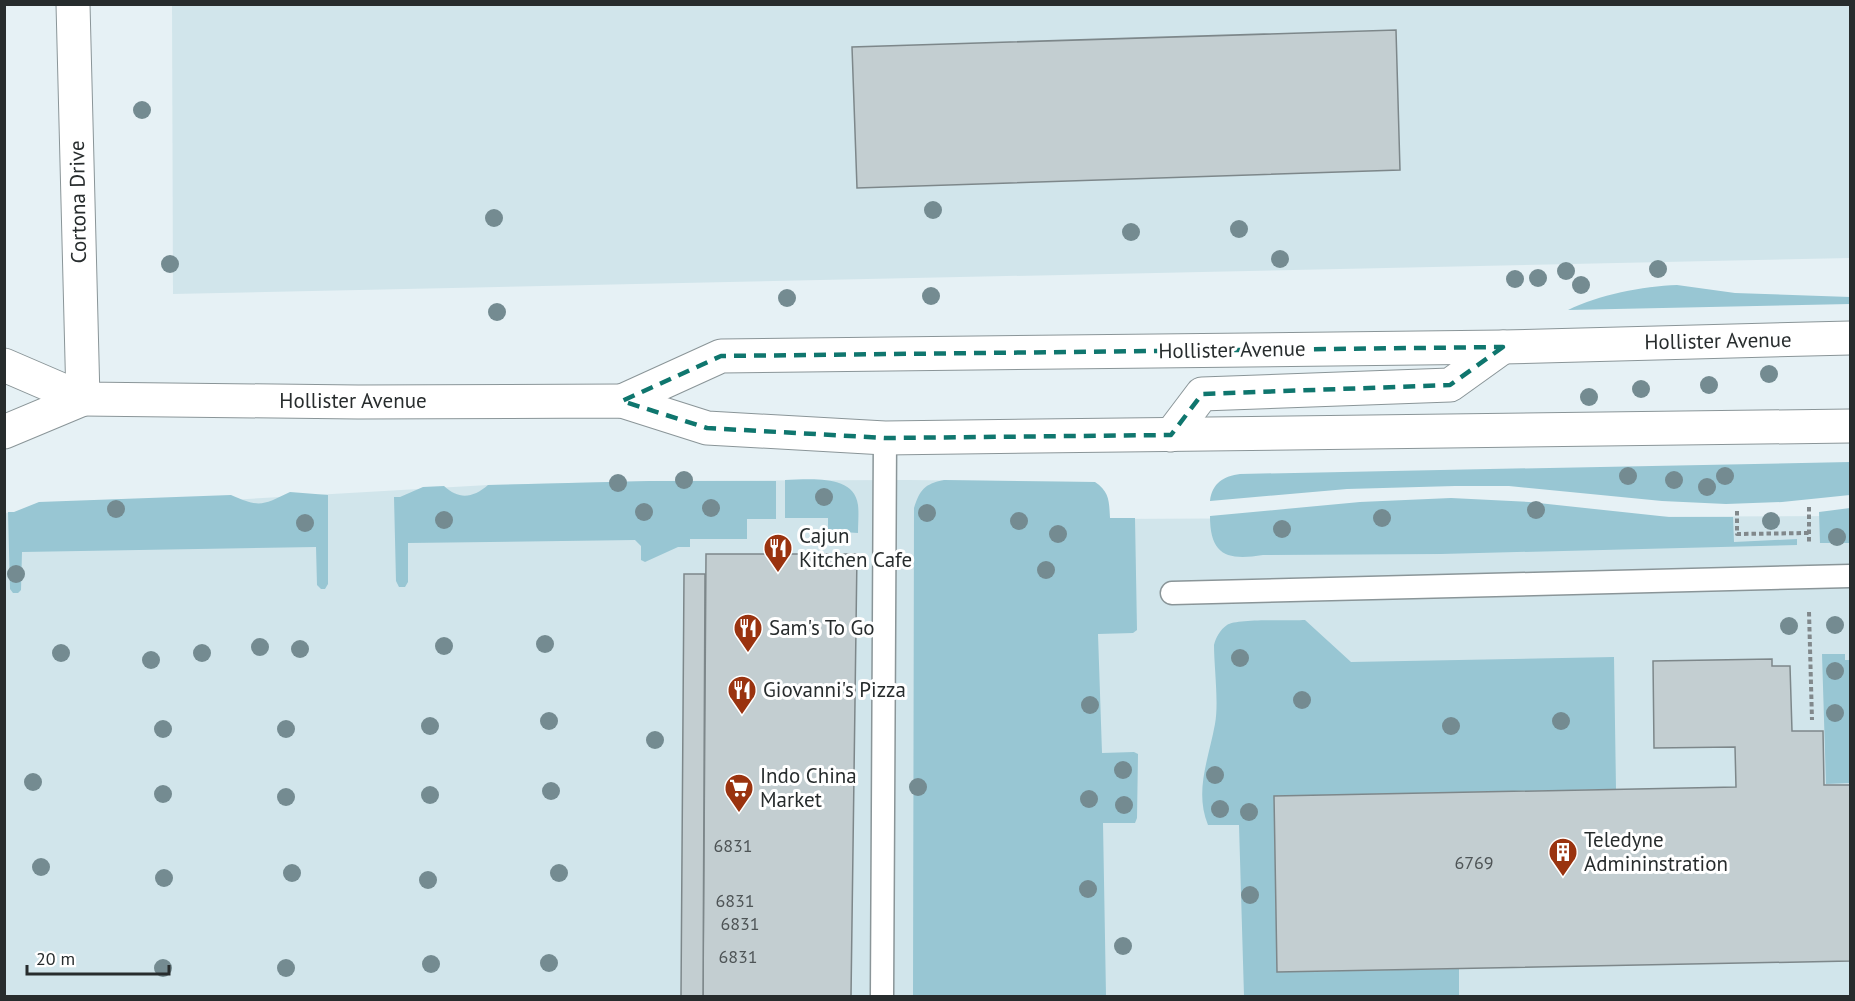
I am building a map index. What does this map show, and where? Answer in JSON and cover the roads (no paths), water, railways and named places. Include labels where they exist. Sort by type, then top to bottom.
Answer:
[{"type":"main road","name":"Cortona Drive","points":[[73,4],[83,399]]},
{"type":"main road","name":"Hollister Avenue","points":[[622,400],[721,356],[1503,347],[1851,338]]},
{"type":"main road","points":[[1171,435],[1202,394],[1450,385],[1503,347]]},
{"type":"main road","name":"Hollister Avenue","points":[[4,365],[83,399],[358,402],[622,400],[707,428],[885,438],[1851,426]]},
{"type":"main road","name":"Hollister Avenue","points":[[4,432],[83,399]]},
{"type":"lane","points":[[882,996],[885,438]]},
{"type":"lane","points":[[1172,593],[1851,576]]},
{"type":"place","name":"Cajun Kitchen Cafe","points":[[778,574]]},
{"type":"place","name":"Sam's To Go","points":[[748,654]]},
{"type":"place","name":"Giovanni's Pizza","points":[[742,716]]},
{"type":"place","name":"Indo China Market","points":[[739,814]]},
{"type":"place","name":"Teledyne Admininstration","points":[[1563,878]]}]
